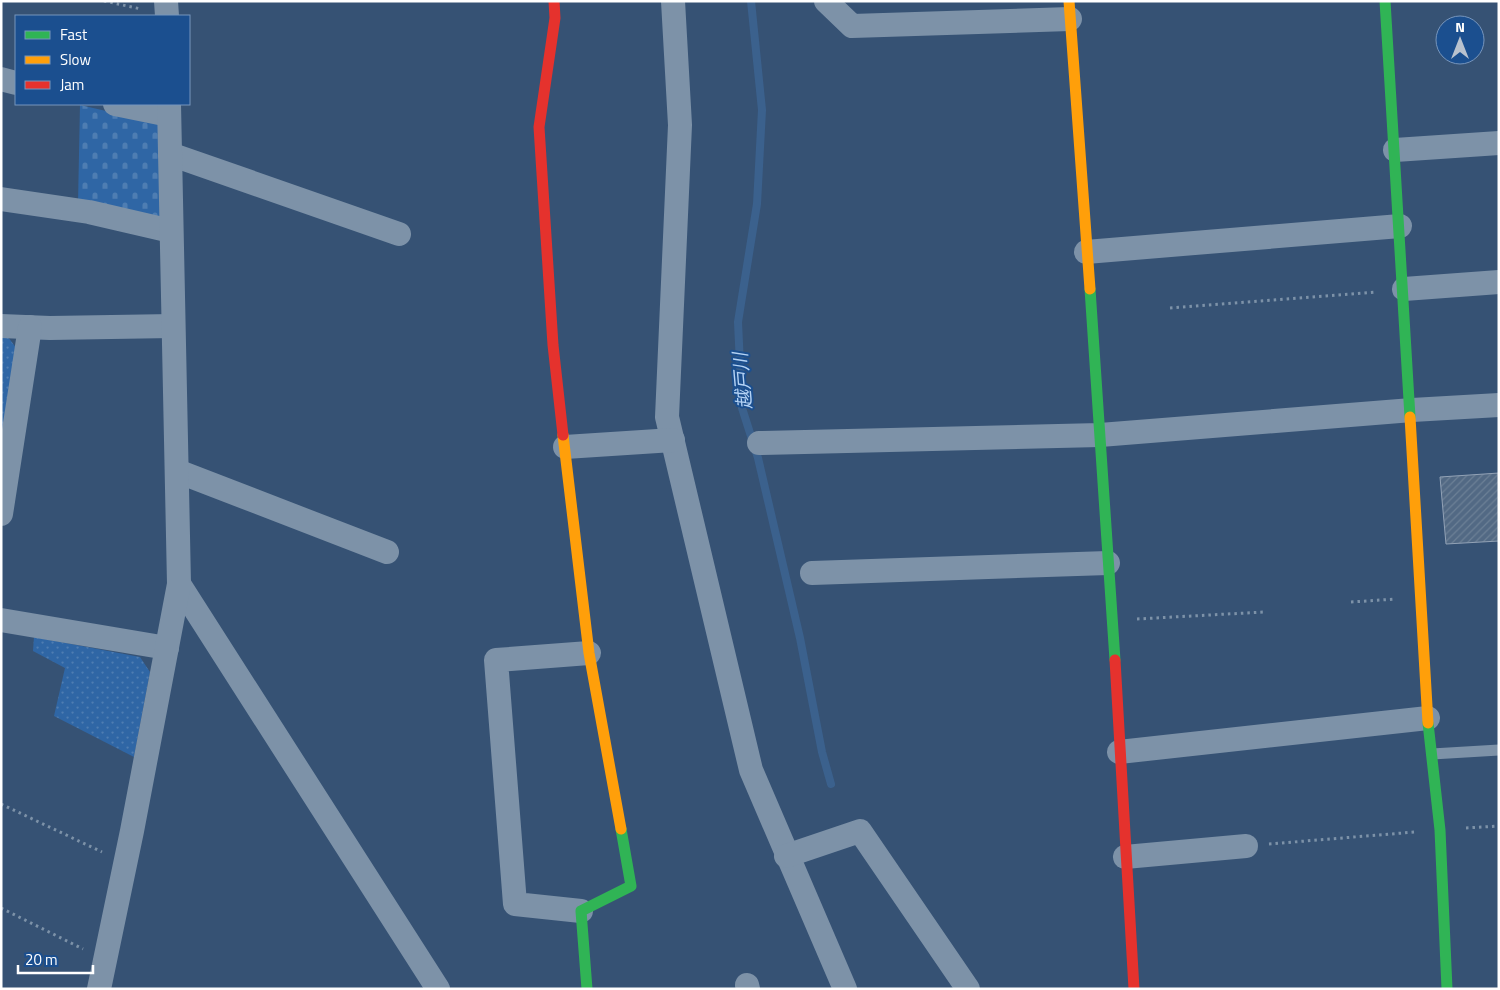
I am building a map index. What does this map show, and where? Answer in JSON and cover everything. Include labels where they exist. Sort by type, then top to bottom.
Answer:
[{"type":"street","points":[[554,1],[555,18],[539,127],[553,345],[589,653],[631,886],[581,911],[516,904],[496,660],[589,653]]},
{"type":"street","points":[[673,1],[680,125],[667,417],[751,770],[786,856],[845,989]]},
{"type":"street","points":[[826,1],[852,26],[1069,10],[1100,435],[1134,989]]},
{"type":"street","points":[[1385,1],[1412,410],[1428,718],[1440,830],[1447,989]]},
{"type":"street","points":[[1,79],[15,83]]},
{"type":"street","points":[[99,989],[126,863],[179,584],[169,110],[124,105]]},
{"type":"street","points":[[1395,150],[1499,143]]},
{"type":"street","points":[[170,154],[399,234]]},
{"type":"street","points":[[1,199],[89,212],[171,231]]},
{"type":"street","points":[[1086,252],[1400,226]]},
{"type":"street","points":[[1404,290],[1499,282]]},
{"type":"street","points":[[1,326],[173,326]]},
{"type":"street","points":[[1,514],[4,475],[30,327]]},
{"type":"street","points":[[759,443],[1100,435],[1412,410],[1499,405]]},
{"type":"street","points":[[565,447],[673,440]]},
{"type":"street","points":[[177,471],[387,552]]},
{"type":"street","points":[[812,573],[1108,563]]},
{"type":"street","points":[[179,584],[438,989]]},
{"type":"street","points":[[1,620],[167,648]]},
{"type":"street","points":[[1119,752],[1428,718]]},
{"type":"street","points":[[786,856],[860,831],[968,989]]},
{"type":"street","points":[[1125,857],[1246,846]]},
{"type":"street","points":[[581,911],[587,989]]},
{"type":"lane","points":[[1432,754],[1499,750]]},
{"type":"path","points":[[104,1],[166,11]]},
{"type":"path","points":[[1170,308],[1404,290]]},
{"type":"path","points":[[1351,602],[1422,597]]},
{"type":"path","points":[[1112,620],[1264,612]]},
{"type":"path","points":[[1,804],[126,863]]},
{"type":"path","points":[[1246,846],[1499,826]]},
{"type":"path","points":[[1,908],[105,960]]},
{"type":"green space","points":[[80,105],[167,125],[165,221],[78,204]]},
{"type":"green space","points":[[1,337],[8,337],[17,349],[1,454]]},
{"type":"green space","points":[[34,637],[140,657],[150,672],[134,757],[54,716],[65,668],[33,651]]},
{"type":"building","points":[[1499,473],[1499,541],[1446,544],[1440,477]]},
{"type":"waterway","name":"越戸川","points":[[751,1],[762,110],[757,204],[738,322],[742,408],[758,458],[800,638],[822,752],[831,784]]},
{"type":"traffic: fast","points":[[1385,1],[1410,417]]},
{"type":"traffic: fast","points":[[1090,289],[1115,660]]},
{"type":"traffic: fast","points":[[1428,723],[1440,830],[1447,989]]},
{"type":"traffic: fast","points":[[587,989],[581,911],[631,886],[621,829]]},
{"type":"traffic: slow","points":[[1069,1],[1090,289]]},
{"type":"traffic: slow","points":[[1410,417],[1428,723]]},
{"type":"traffic: slow","points":[[563,435],[589,653],[621,829]]},
{"type":"traffic: jam","points":[[554,1],[555,18],[539,127],[553,345],[563,435]]},
{"type":"traffic: jam","points":[[1115,660],[1134,989]]}]
